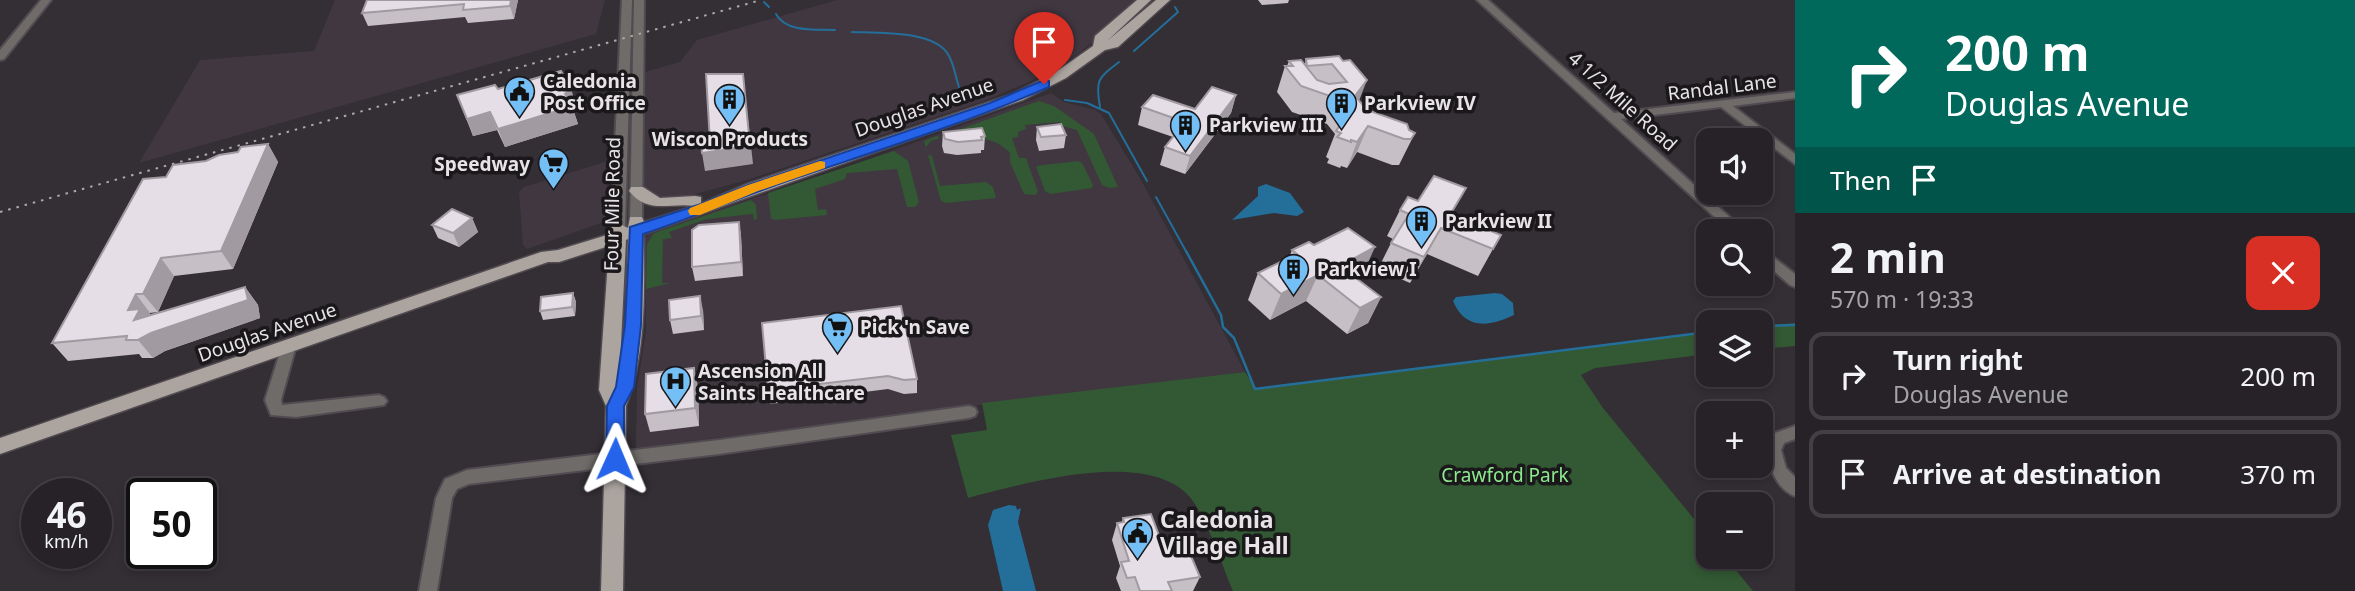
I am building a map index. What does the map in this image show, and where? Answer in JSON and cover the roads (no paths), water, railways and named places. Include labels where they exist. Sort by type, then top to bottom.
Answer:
[{"type":"main road","name":"Douglas Avenue","points":[[1100,47],[1100,39],[1145,0]]},
{"type":"main road","name":"Douglas Avenue","points":[[547,256],[555,246],[706,208],[753,188],[1007,101],[1061,75],[1100,47],[1113,44],[1164,0]]},
{"type":"main road","name":"Douglas Avenue","points":[[0,446],[547,256],[559,256],[580,249],[695,201],[753,188]]},
{"type":"main road","points":[[636,191],[642,198],[656,203],[684,198],[695,201]]},
{"type":"main road","name":"Four Mile Road","points":[[612,591],[615,406],[609,390],[616,262],[627,229]]},
{"type":"main road","name":"Four Mile Road","points":[[615,406],[625,387],[633,325],[627,229]]},
{"type":"main road","points":[[580,249],[603,253],[616,262]]},
{"type":"street","points":[[0,57],[46,0]]},
{"type":"street","name":"Four Mile Road","points":[[627,0],[627,229]]},
{"type":"street","name":"Four Mile Road","points":[[627,229],[636,191],[639,0]]},
{"type":"street","name":"4 1/2 Mile Road","points":[[1482,0],[1725,219]]},
{"type":"street","name":"Randal Lane","points":[[1612,117],[1795,95]]},
{"type":"street","points":[[1725,105],[1795,160]]},
{"type":"street","points":[[1773,263],[1795,282]]},
{"type":"street","points":[[289,346],[273,400],[277,411],[379,401]]},
{"type":"street","points":[[428,591],[444,498],[452,484],[467,477],[969,412]]},
{"type":"street","points":[[1773,443],[1795,432]]},
{"type":"street","points":[[1773,459],[1779,471],[1795,489]]},
{"type":"water","points":[[1266,184],[1290,193],[1304,212],[1297,216],[1274,213],[1232,220],[1258,196],[1258,187]]},
{"type":"water","points":[[1502,294],[1513,303],[1514,315],[1496,322],[1479,323],[1464,317],[1453,301],[1456,297]]},
{"type":"water","points":[[1009,505],[1016,506],[1017,510],[1021,508],[1018,522],[1036,591],[1003,591],[988,525],[993,510]]},
{"type":"waterway","points":[[764,2],[769,7]]},
{"type":"waterway","points":[[1134,51],[1178,12],[1175,7]]},
{"type":"waterway","points":[[776,14],[794,27],[835,30]]},
{"type":"waterway","points":[[852,32],[890,33],[932,41],[949,56],[963,97]]},
{"type":"waterway","points":[[1100,107],[1100,80],[1119,62]]},
{"type":"waterway","points":[[1065,100],[1087,103],[1109,113],[1147,181]]},
{"type":"waterway","points":[[1156,197],[1187,253]]},
{"type":"waterway","points":[[1186,251],[1221,315],[1223,327],[1234,338],[1255,389],[1696,334]]},
{"type":"waterway","points":[[1773,326],[1795,325]]},
{"type":"railway","points":[[0,212],[761,0]]},
{"type":"place","name":"Caledonia Post Office","points":[[520,119]]},
{"type":"place","name":"Wiscon Products","points":[[730,127]]},
{"type":"place","name":"Parkview IV","points":[[1341,130]]},
{"type":"place","name":"Parkview III","points":[[1186,152]]},
{"type":"place","name":"Speedway","points":[[553,191]]},
{"type":"place","name":"Parkview II","points":[[1422,248]]},
{"type":"place","name":"Parkview I","points":[[1294,296]]},
{"type":"place","name":"Pick 'n Save","points":[[837,354]]},
{"type":"place","name":"Ascension All Saints Healthcare","points":[[675,409]]},
{"type":"place","name":"Caledonia Village Hall","points":[[1137,560]]},
{"type":"park label","name":"Crawford Park","points":[[1505,475]]}]
